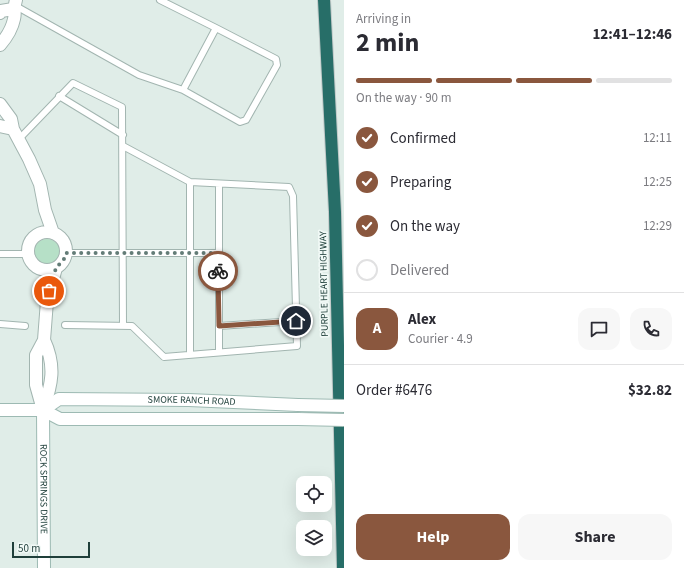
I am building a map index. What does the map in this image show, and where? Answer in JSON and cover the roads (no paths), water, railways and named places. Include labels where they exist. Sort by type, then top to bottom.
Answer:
[{"type":"highway","name":"PURPLE HEART HIGHWAY","points":[[324,0],[335,212],[342,568]]},
{"type":"main road","points":[[0,13],[15,5],[15,18],[7,36],[0,45]]},
{"type":"main road","points":[[0,104],[12,119],[16,134],[40,184],[45,210],[53,233],[63,241],[66,253]]},
{"type":"main road","points":[[0,126],[16,134]]},
{"type":"main road","points":[[40,233],[45,210]]},
{"type":"main road","points":[[28,254],[30,241],[40,233],[53,233]]},
{"type":"main road","name":"ROCK SPRINGS DRIVE","points":[[44,568],[43,410],[51,385],[50,354],[44,340],[47,301],[56,268],[64,259],[66,253]]},
{"type":"main road","name":"ROCK SPRINGS DRIVE","points":[[28,254],[33,265],[38,268],[43,279],[47,301]]},
{"type":"main road","points":[[38,268],[50,270],[56,268]]},
{"type":"main road","name":"SMOKE RANCH ROAD","points":[[43,410],[60,399],[190,400],[344,406]]},
{"type":"main road","name":"SMOKE RANCH ROAD","points":[[0,410],[43,410],[60,419],[344,420]]},
{"type":"lane","points":[[15,5],[139,74],[184,90],[240,122],[246,120],[277,65],[276,59],[160,0]]},
{"type":"lane","points":[[184,90],[216,28]]},
{"type":"lane","points":[[16,134],[73,83],[122,107],[123,325]]},
{"type":"lane","points":[[60,96],[123,135]]},
{"type":"lane","points":[[65,325],[132,326],[164,357],[297,346],[292,191],[289,187],[190,182],[123,146]]},
{"type":"lane","points":[[190,182],[190,354]]},
{"type":"lane","points":[[218,184],[219,352]]},
{"type":"lane","points":[[66,253],[218,253]]},
{"type":"lane","points":[[0,254],[28,254]]},
{"type":"lane","points":[[219,326],[296,321]]},
{"type":"lane","points":[[0,324],[25,326]]}]
